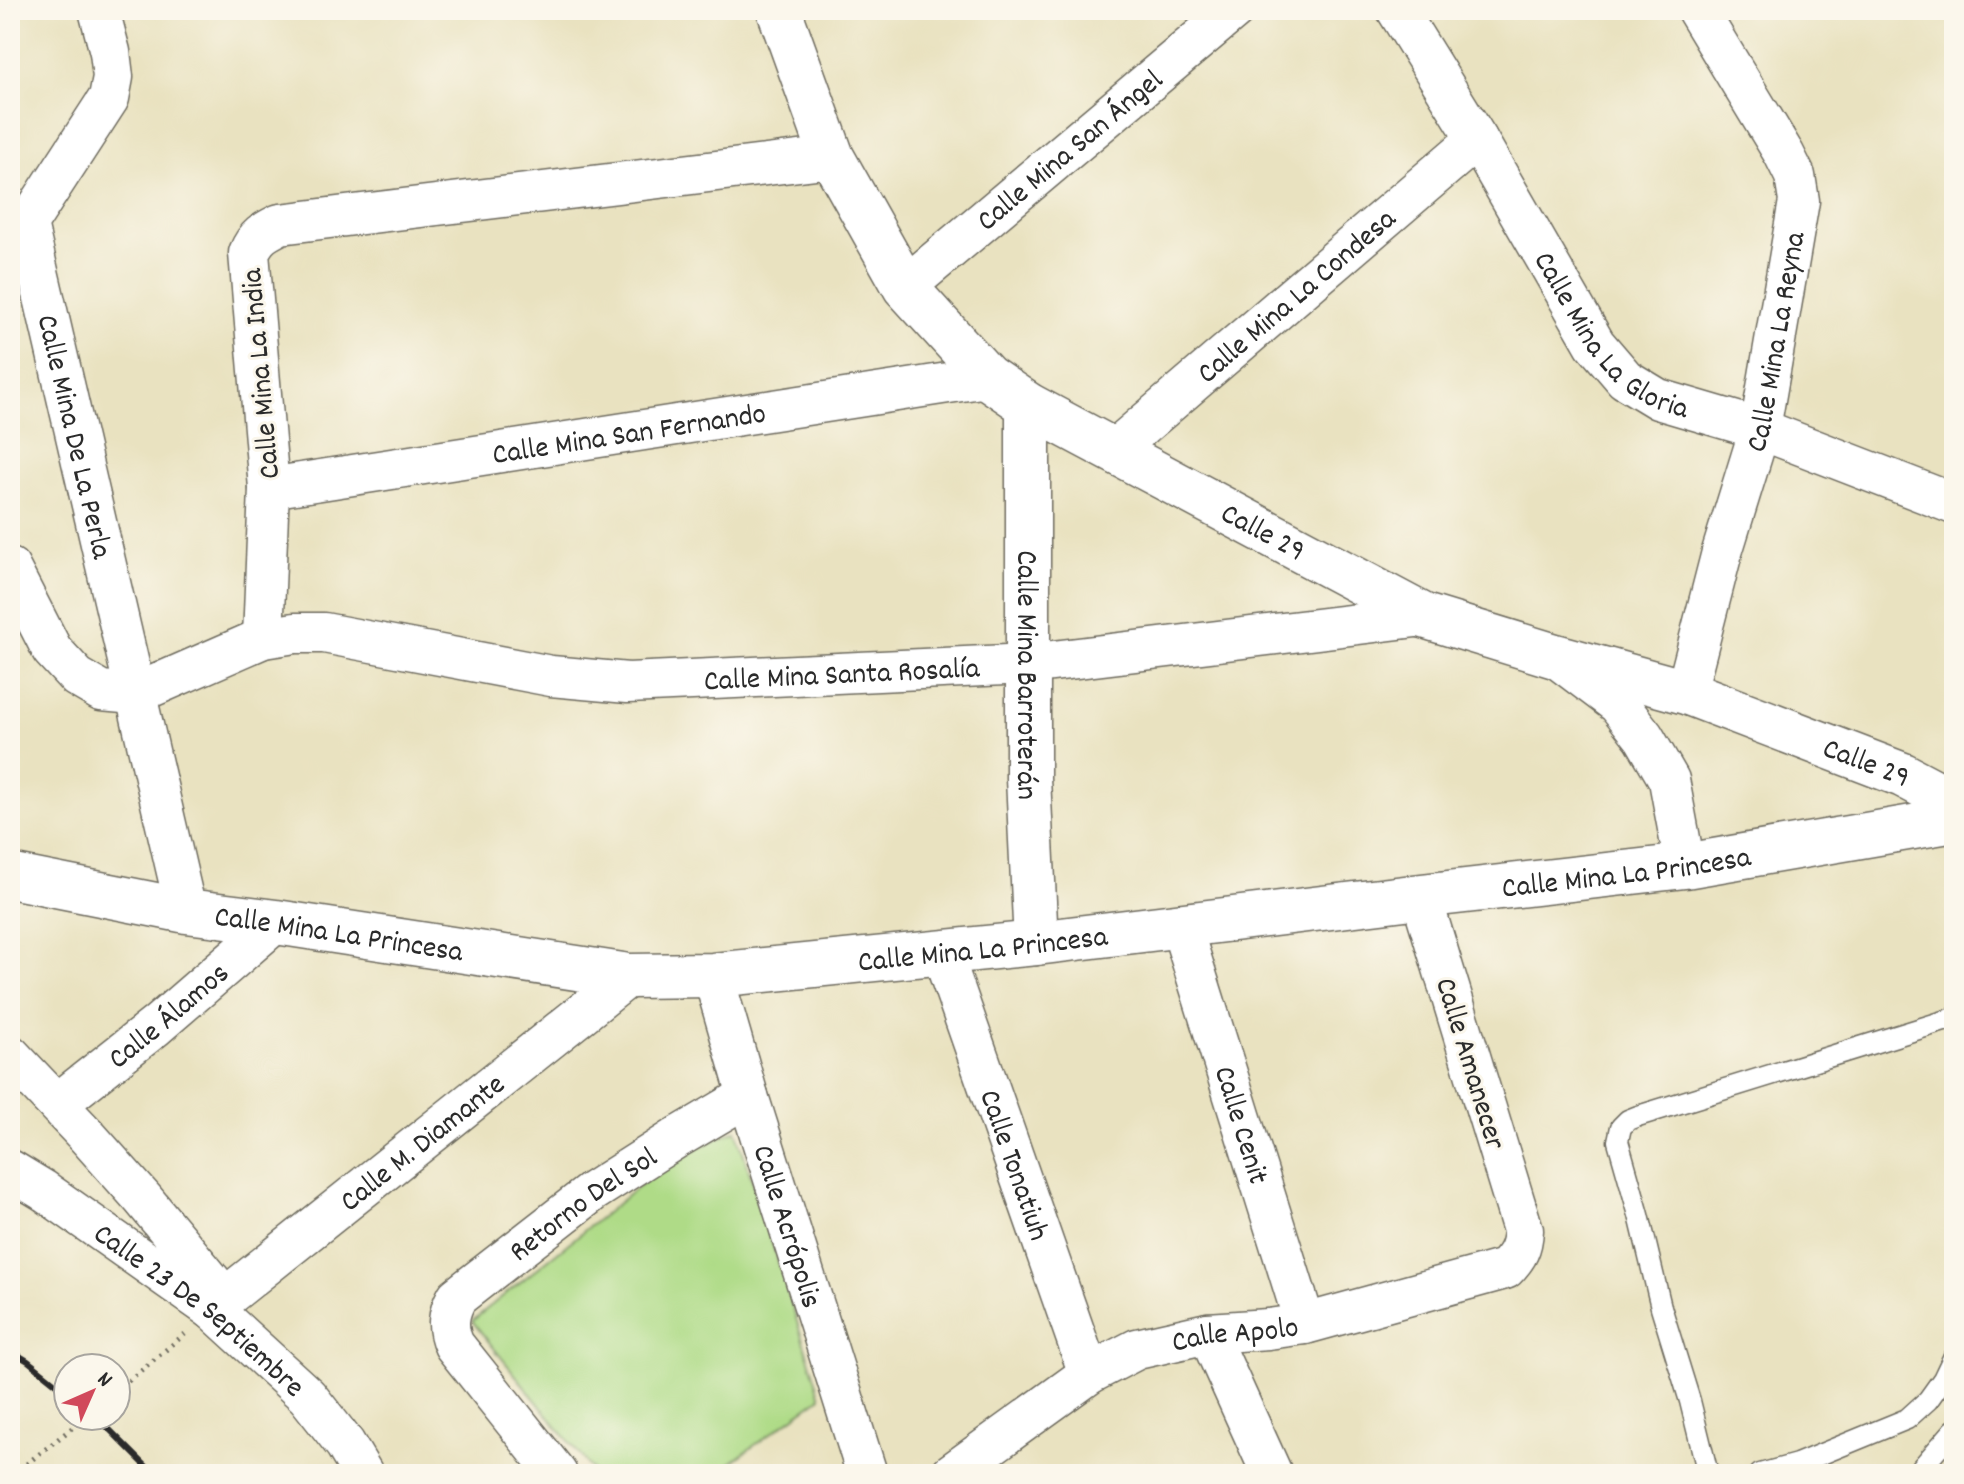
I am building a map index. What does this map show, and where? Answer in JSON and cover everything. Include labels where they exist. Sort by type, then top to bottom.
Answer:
[{"type":"street","name":"Calle Mina De La Perla","points":[[99,10],[113,77],[109,98],[19,225],[135,694]]},
{"type":"street","name":"Calle 29","points":[[779,10],[832,157],[905,287],[987,377],[1028,405],[1424,616],[1686,692],[1903,775],[1954,802]]},
{"type":"street","name":"Calle Mina San Ángel","points":[[905,287],[1234,10]]},
{"type":"street","name":"Calle Mina La Gloria","points":[[1397,10],[1477,139],[1595,344],[1625,379],[1658,399],[1760,429],[1954,504]]},
{"type":"street","name":"Calle Mina La Reyna","points":[[1686,692],[1722,552],[1760,429],[1799,201],[1795,176],[1784,154],[1697,10]]},
{"type":"street","name":"Calle Mina La Condesa","points":[[1113,451],[1477,139]]},
{"type":"street","name":"Calle Mina La India","points":[[263,638],[269,488],[249,253],[254,240],[280,224],[832,157]]},
{"type":"street","name":"Calle Mina San Fernando","points":[[269,488],[987,377]]},
{"type":"street","name":"Calle Mina Barroterán","points":[[1028,405],[1028,778],[1036,943]]},
{"type":"street","points":[[10,568],[52,650],[77,677],[101,691],[135,694],[263,638]]},
{"type":"street","name":"Calle Mina Santa Rosalía","points":[[263,638],[324,633],[551,676],[628,683],[1028,664],[1424,616]]},
{"type":"street","points":[[1555,656],[1618,704],[1644,737],[1669,780],[1685,866]]},
{"type":"street","points":[[135,694],[186,911]]},
{"type":"street","name":"Calle Mina La Princesa","points":[[10,876],[186,911],[629,976],[713,975],[1036,943],[1685,866],[1954,820]]},
{"type":"street","name":"Calle Amanecer","points":[[1421,896],[1523,1230]]},
{"type":"street","name":"Calle Álamos","points":[[57,1104],[156,1026],[276,922]]},
{"type":"street","name":"Calle Cenit","points":[[1181,926],[1305,1324]]},
{"type":"street","name":"Calle Tonatiuh","points":[[942,953],[1089,1374]]},
{"type":"street","name":"Calle Acrópolis","points":[[713,975],[867,1474]]},
{"type":"street","name":"Calle M. Diamante","points":[[219,1304],[629,976]]},
{"type":"street","points":[[10,1055],[143,1199],[219,1304]]},
{"type":"street","name":"Retorno Del Sol","points":[[557,1474],[454,1345],[449,1334],[451,1308],[457,1297],[592,1192],[748,1096]]},
{"type":"street","name":"Calle 23 De Septiembre","points":[[10,1170],[219,1304],[307,1396],[345,1444],[363,1474]]},
{"type":"street","name":"Calle Apolo","points":[[951,1474],[1089,1374],[1137,1349],[1208,1333],[1305,1324],[1505,1269],[1522,1246],[1523,1230]]},
{"type":"street","points":[[1208,1333],[1272,1474]]},
{"type":"lane","points":[[1708,1474],[1618,1141],[1621,1127],[1638,1116],[1954,1018]]},
{"type":"lane","points":[[1760,1474],[1797,1464],[1907,1419],[1928,1400],[1954,1356]]},
{"type":"lane","points":[[1916,1474],[1954,1430]]},
{"type":"path","points":[[132,1377],[219,1304]]},
{"type":"path","points":[[14,1474],[67,1432]]},
{"type":"green space","points":[[736,1130],[821,1397],[715,1474],[595,1474],[472,1321],[673,1159]]},
{"type":"railway","points":[[10,1350],[52,1380]]},
{"type":"railway","points":[[112,1432],[154,1474]]}]
